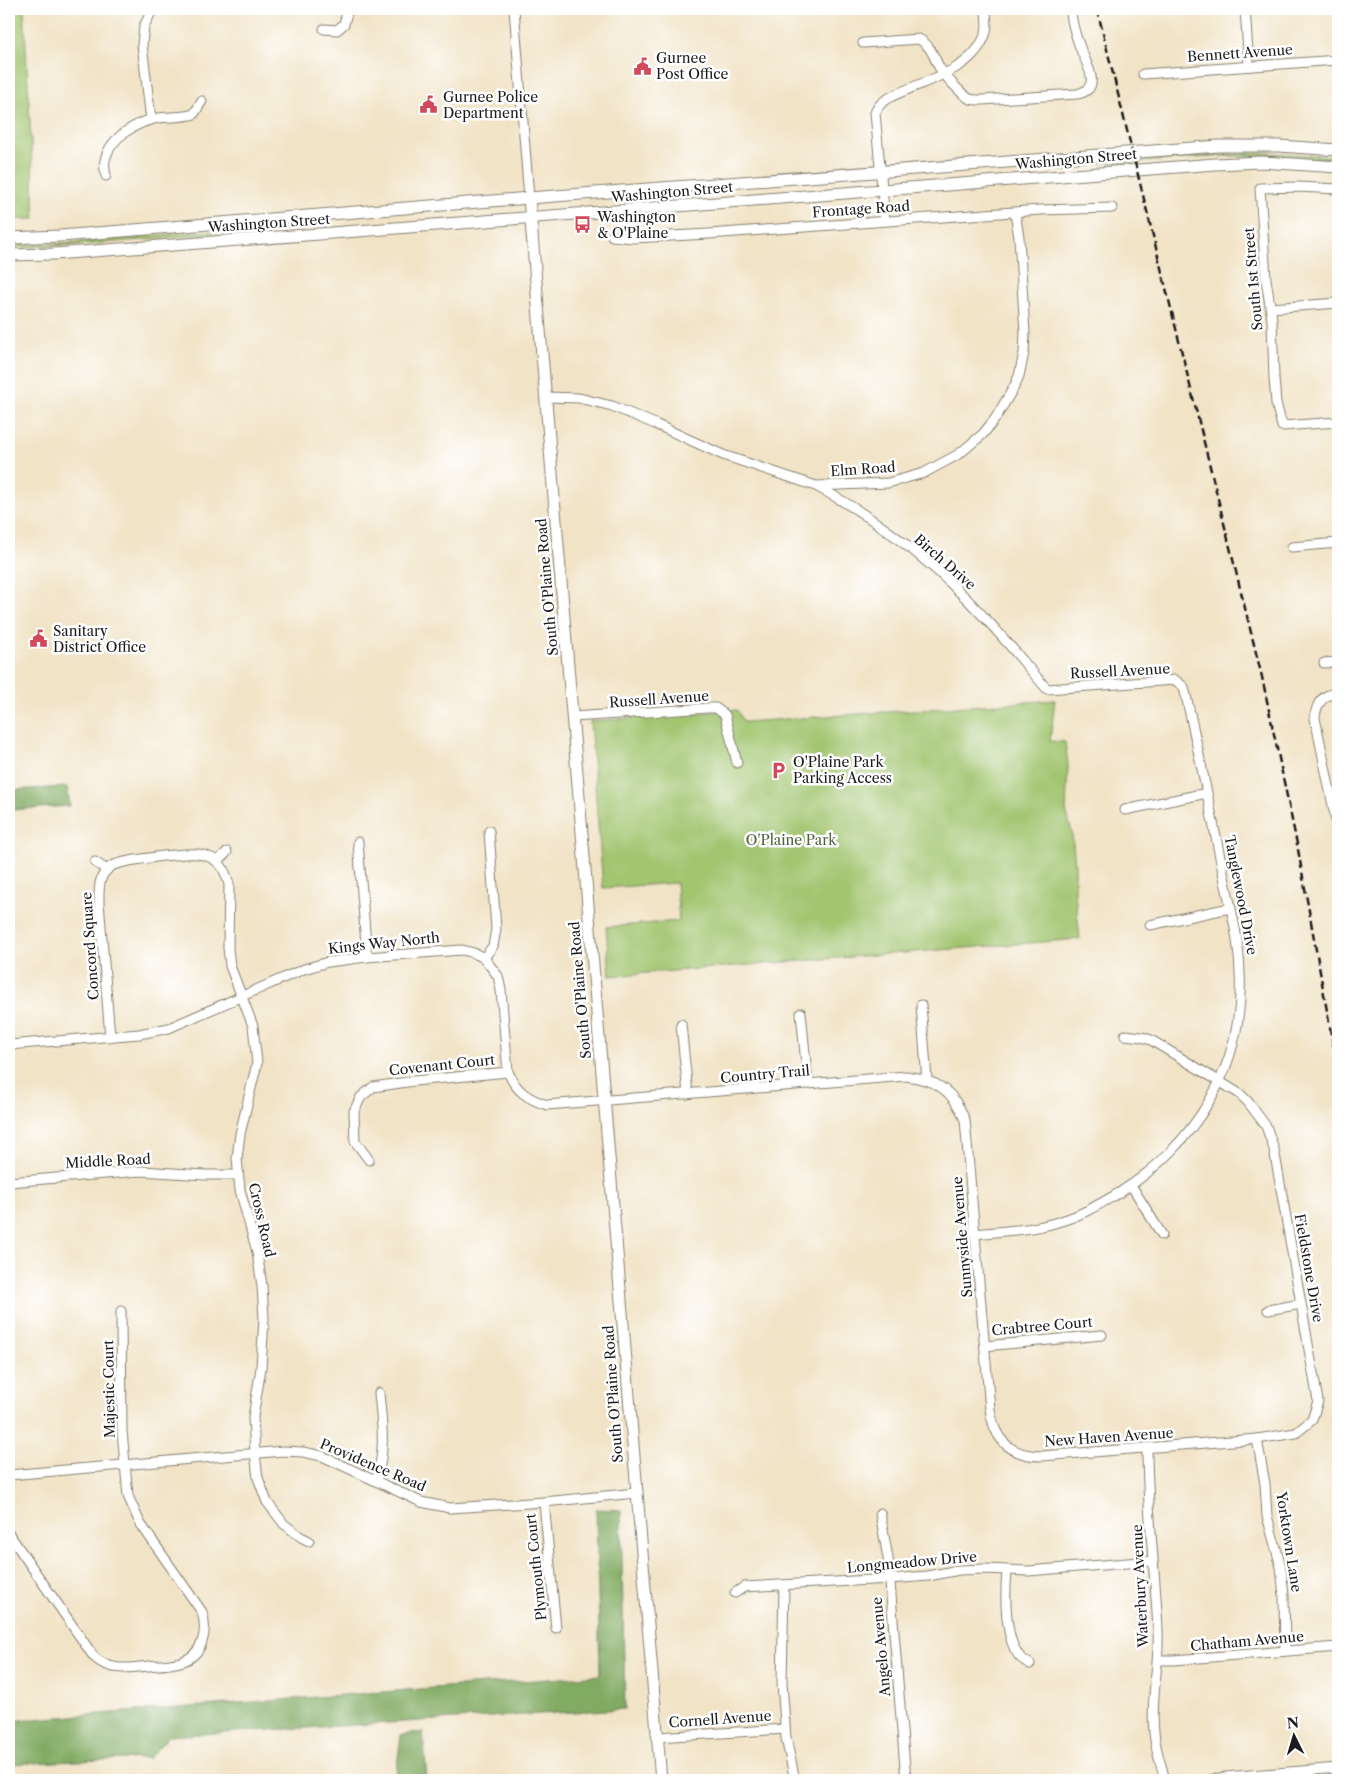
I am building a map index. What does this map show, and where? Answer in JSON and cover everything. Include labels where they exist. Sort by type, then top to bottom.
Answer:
[{"type":"main road","name":"Washington Street","points":[[9,238],[60,236],[529,198],[1219,146],[1263,145],[1338,150]]},
{"type":"main road","name":"Washington Street","points":[[9,255],[54,254],[1215,164],[1262,162],[1338,167]]},
{"type":"main road","name":"South O'Plaine Road","points":[[529,198],[661,1780]]},
{"type":"street","points":[[151,120],[142,44],[144,26],[153,9]]},
{"type":"street","points":[[324,30],[337,30],[344,24],[348,9]]},
{"type":"street","points":[[514,9],[529,198]]},
{"type":"street","points":[[885,220],[875,113],[878,105],[904,91],[945,74],[966,59],[980,46],[986,32],[986,9]]},
{"type":"street","points":[[863,43],[919,39],[927,43],[940,68],[962,93],[970,99],[982,100],[1085,92],[1090,86],[1091,75],[1088,62],[1082,52],[1072,25],[1071,9]]},
{"type":"street","points":[[1245,9],[1249,66]]},
{"type":"street","name":"Bennett Avenue","points":[[1143,74],[1338,60]]},
{"type":"street","points":[[106,176],[105,161],[114,141],[132,128],[151,120],[194,114],[202,101]]},
{"type":"street","name":"South 1st Street","points":[[1338,190],[1260,188],[1266,279],[1271,308],[1274,378],[1282,426],[1338,422]]},
{"type":"street","name":"Frontage Road","points":[[612,236],[633,238],[708,234],[1040,210],[1112,208]]},
{"type":"street","name":"Elm Road","points":[[546,397],[579,398],[612,406],[723,455],[816,486],[888,483],[924,473],[964,451],[983,434],[995,419],[1014,388],[1024,353],[1025,310],[1019,237],[1015,213]]},
{"type":"street","points":[[1271,308],[1338,303]]},
{"type":"street","name":"Birch Drive","points":[[816,486],[876,523],[926,562],[983,616],[1038,680]]},
{"type":"street","points":[[1292,547],[1338,543]]},
{"type":"street","points":[[1324,663],[1338,662]]},
{"type":"street","name":"Russell Avenue","points":[[1038,680],[1047,689],[1175,680],[1184,688],[1189,709]]},
{"type":"street","points":[[1338,693],[1328,694],[1322,699],[1316,709],[1315,718],[1338,830]]},
{"type":"street","name":"Russell Avenue","points":[[573,718],[716,708],[725,715],[737,763]]},
{"type":"street","name":"Tanglewood Drive","points":[[975,1234],[1025,1229],[1061,1222],[1089,1210],[1131,1185],[1158,1165],[1182,1140],[1203,1111],[1220,1081],[1234,1042],[1240,993],[1239,951],[1189,709]]},
{"type":"street","points":[[1125,810],[1207,793]]},
{"type":"street","points":[[489,830],[496,929],[493,946],[484,958],[495,971],[502,990],[508,1072],[524,1095],[547,1105],[605,1101]]},
{"type":"street","points":[[358,842],[367,957]]},
{"type":"street","points":[[218,862],[227,852]]},
{"type":"street","points":[[95,862],[107,870],[115,864],[129,860],[198,854],[218,862],[227,876],[229,884],[228,948],[230,966],[242,996]]},
{"type":"street","name":"Concord Square","points":[[107,870],[100,881],[99,894],[110,1037]]},
{"type":"street","points":[[1150,924],[1230,908]]},
{"type":"street","name":"Kings Way North","points":[[9,1045],[139,1034],[169,1028],[304,968],[328,962],[456,950],[474,953],[484,958]]},
{"type":"street","name":"Cross Road","points":[[242,996],[253,1026],[257,1063],[240,1134],[237,1158],[240,1190],[257,1252],[262,1286],[264,1318],[261,1368],[254,1417],[258,1478],[268,1502],[284,1524],[301,1537],[309,1540]]},
{"type":"street","points":[[921,1005],[928,1080]]},
{"type":"street","points":[[801,1013],[808,1084]]},
{"type":"street","points":[[681,1024],[688,1094]]},
{"type":"street","name":"Fieldstone Drive","points":[[1125,1035],[1151,1040],[1220,1081],[1248,1102],[1261,1118],[1271,1138],[1318,1401],[1312,1420],[1296,1433],[1257,1439]]},
{"type":"street","name":"Covenant Court","points":[[369,1160],[356,1141],[354,1111],[362,1097],[373,1087],[508,1072]]},
{"type":"street","name":"Country Trail","points":[[605,1101],[906,1076],[928,1080]]},
{"type":"street","name":"Sunnyside Avenue","points":[[928,1080],[954,1098],[965,1120],[990,1409]]},
{"type":"street","name":"Middle Road","points":[[9,1182],[140,1171],[238,1175]]},
{"type":"street","points":[[1131,1185],[1162,1234]]},
{"type":"street","points":[[1268,1310],[1301,1304]]},
{"type":"street","name":"Majestic Court","points":[[9,1534],[99,1661],[116,1668],[179,1663],[193,1655],[203,1641],[204,1622],[198,1606],[140,1523],[128,1496],[122,1412],[121,1312]]},
{"type":"street","name":"Crabtree Court","points":[[985,1346],[1102,1335]]},
{"type":"street","points":[[376,1481],[383,1456],[380,1393]]},
{"type":"street","name":"New Haven Avenue","points":[[990,1409],[995,1430],[1003,1442],[1014,1451],[1022,1454],[1042,1456],[1257,1439]]},
{"type":"street","name":"Yorktown Lane","points":[[1257,1439],[1266,1484],[1267,1516],[1281,1567],[1284,1596],[1285,1651]]},
{"type":"street","name":"Waterbury Avenue","points":[[1147,1448],[1152,1561],[1158,1632],[1153,1731],[1165,1780]]},
{"type":"street","name":"Providence Road","points":[[9,1475],[255,1453],[303,1452],[322,1456],[421,1502],[450,1508],[544,1502],[636,1493]]},
{"type":"street","name":"Plymouth Court","points":[[544,1502],[556,1628]]},
{"type":"street","name":"Angelo Avenue","points":[[880,1513],[890,1579],[906,1780]]},
{"type":"street","name":"Longmeadow Drive","points":[[735,1593],[744,1587],[928,1576],[959,1570],[1028,1571],[1152,1561]]},
{"type":"street","points":[[1007,1571],[1006,1609],[1008,1624],[1020,1658],[1030,1664]]},
{"type":"street","points":[[784,1585],[782,1683],[785,1729],[795,1780]]},
{"type":"street","name":"Chatham Avenue","points":[[1158,1660],[1338,1647]]},
{"type":"street","name":"Cornell Avenue","points":[[657,1737],[785,1729]]},
{"type":"street","points":[[1209,1780],[1225,1777],[1338,1768]]},
{"type":"green space","points":[[9,9],[24,9],[35,219],[9,219]]},
{"type":"green space","points":[[1249,153],[1288,153],[1338,157],[1338,160],[1290,156],[1248,156],[1082,164]]},
{"type":"green space","points":[[272,229],[93,244],[9,248],[9,245],[66,243],[193,232]]},
{"type":"green space","name":"O'Plaine Park","points":[[1055,700],[1050,741],[1065,742],[1068,764],[1066,810],[1072,833],[1075,893],[1080,939],[610,976],[606,927],[679,921],[676,883],[603,888],[590,721],[737,710],[744,722]]},
{"type":"green space","points":[[67,787],[70,806],[9,809],[9,790]]},
{"type":"green space","points":[[596,1509],[621,1510],[625,1709],[169,1736],[149,1758],[9,1764],[9,1721],[600,1675]]},
{"type":"green space","points":[[423,1732],[427,1780],[395,1780],[401,1735]]},
{"type":"railway","points":[[1097,9],[1262,677],[1297,844],[1338,1072]]},
{"type":"place","name":"Gurnee Post Office","points":[[642,66]]},
{"type":"place","name":"Gurnee Police Department","points":[[429,105]]},
{"type":"place","name":"Washington & O'Plaine","points":[[583,225]]},
{"type":"place","name":"Sanitary District Office","points":[[39,639]]},
{"type":"place","name":"O'Plaine Park Parking Access","points":[[779,770]]}]
